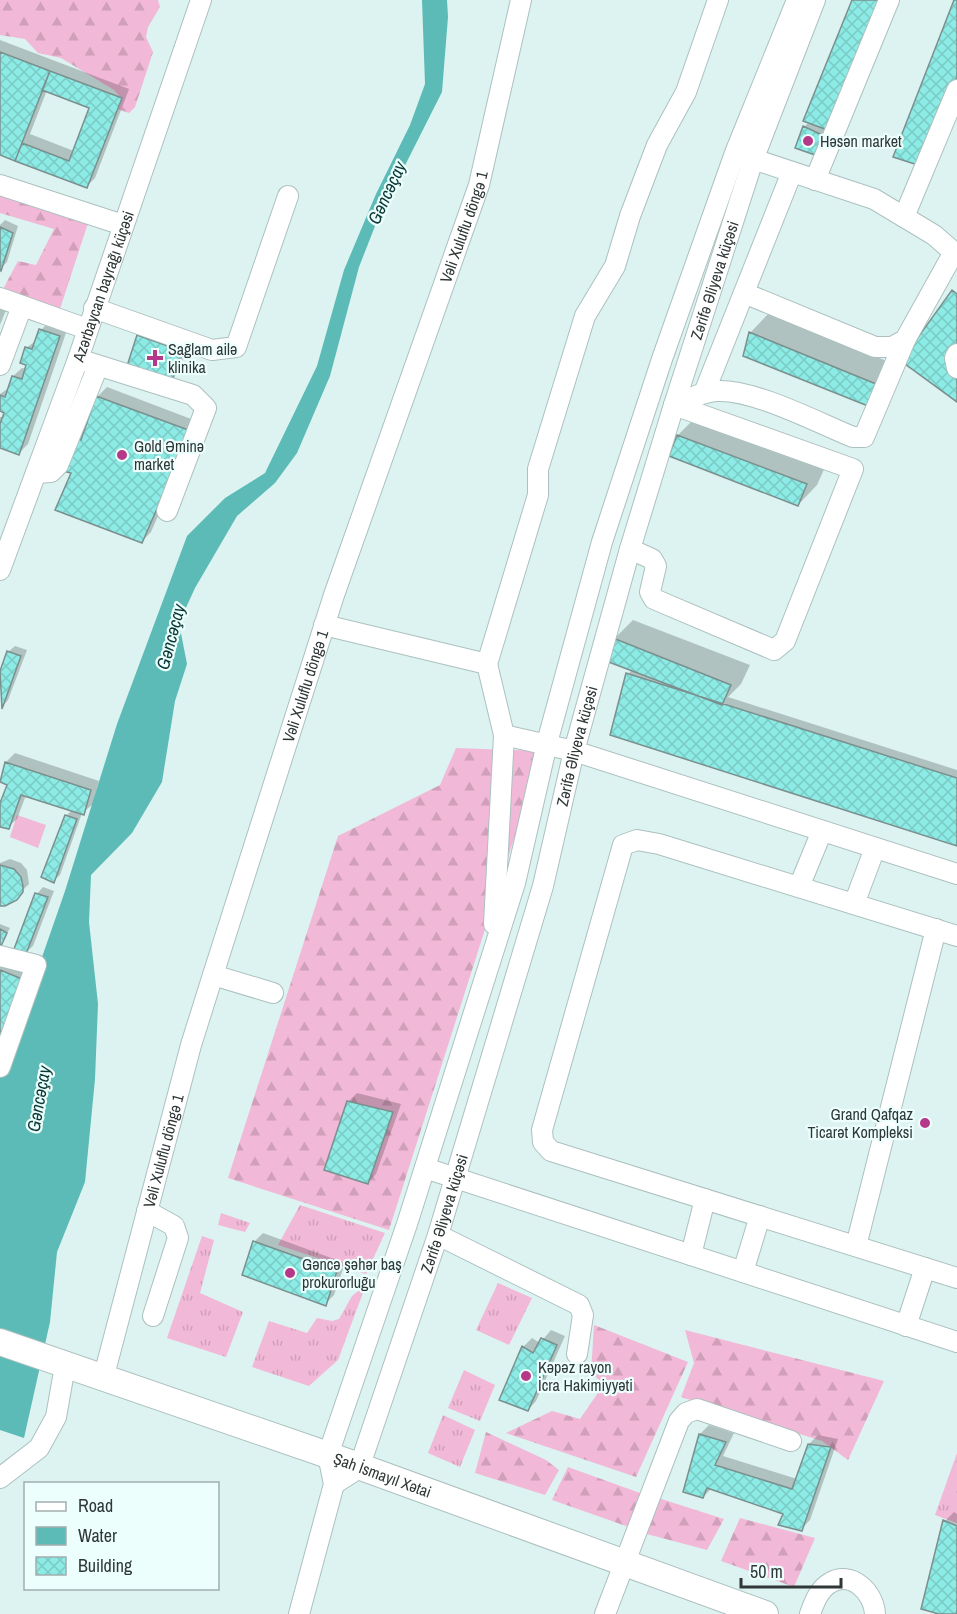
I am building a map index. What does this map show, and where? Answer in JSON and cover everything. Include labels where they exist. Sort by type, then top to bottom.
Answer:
[{"type":"main road","name":"Şah İsmayıl Xətai","points":[[0,1342],[328,1455],[765,1614]]},
{"type":"street","name":"Azərbaycan bayrağı küçəsi","points":[[0,570],[78,359],[201,0]]},
{"type":"street","name":"Vəli Xuluflu döngə 1","points":[[103,1379],[191,1045],[213,975],[324,625],[479,185],[520,0]]},
{"type":"street","points":[[493,953],[504,735],[487,664],[538,495],[538,469],[585,316],[615,266],[657,146],[686,92],[718,0]]},
{"type":"street","name":"Zərifə Əliyeva küçəsi","points":[[359,1468],[438,1235],[543,885],[574,751],[630,549],[674,405],[744,156],[796,0]]},
{"type":"street","name":"Zərifə Əliyeva küçəsi","points":[[328,1455],[425,1168],[515,883],[546,746],[602,542],[662,359],[744,156],[816,0]]},
{"type":"street","points":[[815,180],[889,0]]},
{"type":"street","points":[[904,217],[957,90]]},
{"type":"street","points":[[674,405],[718,390],[745,393],[853,437],[864,437],[905,340],[955,253],[934,236],[874,199],[744,156]]},
{"type":"street","points":[[704,393],[792,172]]},
{"type":"street","points":[[0,184],[123,225]]},
{"type":"street","points":[[94,308],[212,350],[236,347],[288,196]]},
{"type":"street","points":[[744,293],[875,346],[892,347],[905,340]]},
{"type":"street","points":[[0,298],[87,329]]},
{"type":"street","points":[[0,365],[22,306]]},
{"type":"street","points":[[957,354],[955,358],[957,368]]},
{"type":"street","points":[[78,359],[193,394],[206,408],[167,511]]},
{"type":"street","points":[[36,473],[51,472],[58,465],[98,366]]},
{"type":"street","points":[[630,549],[652,559],[656,566],[650,592],[660,603],[774,650],[785,641],[853,469],[674,405]]},
{"type":"street","points":[[324,625],[487,664]]},
{"type":"street","points":[[504,735],[574,751],[957,874]]},
{"type":"street","points":[[799,887],[822,831]]},
{"type":"street","points":[[957,936],[659,844],[637,840],[623,845],[542,1130],[543,1142],[550,1151],[957,1278]]},
{"type":"street","points":[[854,904],[875,848]]},
{"type":"street","points":[[856,1246],[936,929]]},
{"type":"street","points":[[0,956],[36,965],[2,1056]]},
{"type":"street","points":[[213,975],[273,993]]},
{"type":"street","points":[[425,1168],[957,1342]]},
{"type":"street","points":[[691,1255],[705,1199]]},
{"type":"street","points":[[147,1211],[174,1226],[178,1238],[153,1316]]},
{"type":"street","points":[[743,1272],[760,1216]]},
{"type":"street","points":[[438,1235],[579,1305],[583,1315],[577,1354]]},
{"type":"street","points":[[906,1326],[925,1268]]},
{"type":"street","points":[[0,1478],[39,1448],[56,1417],[58,1363]]},
{"type":"street","points":[[605,1614],[679,1421],[686,1413],[697,1409],[791,1441]]},
{"type":"street","points":[[299,1614],[334,1484],[328,1455]]},
{"type":"street","points":[[334,1484],[359,1468]]},
{"type":"street","points":[[810,1614],[817,1596],[828,1583],[842,1578],[856,1582],[869,1594],[875,1614]]},
{"type":"green space","points":[[0,0],[158,0],[160,7],[148,27],[146,37],[153,52],[135,107],[129,113],[117,109],[121,98],[114,90],[61,58],[38,53],[25,39],[0,35]]},
{"type":"green space","points":[[0,192],[89,220],[59,312],[2,291],[18,261],[36,265],[54,229],[0,213]]},
{"type":"green space","points":[[456,748],[542,751],[389,1230],[228,1178],[338,836],[440,785]]},
{"type":"green space","points":[[17,815],[46,825],[38,848],[10,837]]},
{"type":"green space","points":[[300,1205],[385,1233],[366,1274],[278,1245]]},
{"type":"green space","points":[[221,1213],[250,1223],[245,1232],[218,1225]]},
{"type":"green space","points":[[202,1236],[214,1240],[200,1293],[243,1312],[226,1357],[167,1338]]},
{"type":"green space","points":[[498,1283],[532,1298],[509,1345],[476,1330]]},
{"type":"green space","points":[[362,1288],[364,1290],[338,1360],[309,1386],[252,1367],[269,1321],[307,1333],[317,1318],[332,1321],[339,1319],[352,1296]]},
{"type":"green space","points":[[594,1325],[688,1362],[636,1477],[506,1433],[552,1411],[580,1419],[604,1384],[591,1373]]},
{"type":"green space","points":[[685,1330],[884,1381],[848,1460],[822,1441],[681,1397],[694,1363]]},
{"type":"green space","points":[[464,1370],[495,1385],[480,1421],[448,1408]]},
{"type":"green space","points":[[443,1415],[475,1430],[460,1467],[428,1453]]},
{"type":"green space","points":[[486,1432],[546,1460],[559,1470],[545,1495],[475,1473]]},
{"type":"green space","points":[[957,1453],[957,1523],[935,1515]]},
{"type":"green space","points":[[568,1467],[640,1493],[629,1527],[552,1500]]},
{"type":"green space","points":[[655,1497],[724,1519],[707,1550],[643,1533]]},
{"type":"green space","points":[[740,1518],[815,1538],[794,1587],[721,1561]]},
{"type":"water","name":"Gəncəçay","points":[[422,0],[447,0],[448,17],[442,92],[377,221],[359,267],[330,376],[297,453],[275,483],[237,516],[195,588],[179,623],[187,664],[175,701],[162,782],[132,833],[91,875],[89,922],[98,1004],[95,1079],[85,1182],[57,1252],[50,1322],[24,1438],[0,1430],[0,1078],[65,891],[117,724],[187,536],[225,498],[265,473],[317,366],[344,270],[376,194],[410,125],[425,84]]},
{"type":"building","points":[[852,0],[884,0],[833,132],[803,121]]},
{"type":"building","points":[[954,0],[957,0],[957,77],[921,166],[893,157]]},
{"type":"building","points":[[0,52],[50,71],[15,161],[0,155]]},
{"type":"building","points":[[50,71],[122,98],[87,188],[15,161],[22,143],[69,161],[89,108],[42,90]]},
{"type":"building","name":"Həsən market","points":[[803,126],[822,135],[815,155],[795,148]]},
{"type":"building","points":[[0,227],[13,233],[1,271],[0,270]]},
{"type":"building","points":[[952,290],[957,294],[957,402],[901,361]]},
{"type":"building","points":[[39,329],[60,336],[19,455],[0,448],[0,424],[4,413],[0,411],[0,395],[5,397],[12,376],[22,379],[26,365],[20,363],[25,347],[32,349]]},
{"type":"building","points":[[749,332],[881,386],[873,408],[743,356]]},
{"type":"building","name":"Sağlam ailə klinika","points":[[137,335],[182,351],[172,381],[127,366]]},
{"type":"building","name":"Gold Əminə market","points":[[96,396],[191,431],[142,543],[55,510],[71,473],[58,470],[71,436],[81,440]]},
{"type":"building","points":[[677,435],[807,484],[798,506],[669,456]]},
{"type":"building","points":[[613,638],[731,685],[722,705],[606,661]]},
{"type":"building","points":[[7,651],[21,656],[2,709],[0,671]]},
{"type":"building","points":[[626,673],[957,778],[957,846],[610,735]]},
{"type":"building","points":[[5,762],[91,790],[84,815],[21,795],[9,829],[0,827],[0,803],[7,785],[0,782]]},
{"type":"building","points":[[65,815],[77,819],[54,883],[41,877]]},
{"type":"building","points":[[0,865],[14,869],[21,877],[23,886],[23,892],[17,900],[5,906],[0,906]]},
{"type":"building","points":[[35,893],[48,897],[26,954],[14,949]]},
{"type":"building","points":[[0,929],[7,933],[1,946],[0,945]]},
{"type":"building","points":[[0,970],[27,981],[6,1038],[0,1035]]},
{"type":"building","points":[[347,1101],[393,1112],[368,1184],[324,1170]]},
{"type":"building","name":"Gəncə şəhər baş prokurorluğu","points":[[253,1241],[337,1271],[326,1306],[242,1275]]},
{"type":"building","name":"Kəpəz rayon İcra Hakimiyyəti","points":[[541,1338],[557,1345],[528,1411],[499,1400],[522,1346],[533,1353]]},
{"type":"building","points":[[699,1434],[726,1442],[715,1465],[792,1489],[808,1444],[831,1447],[802,1531],[778,1525],[783,1514],[707,1488],[703,1498],[683,1492]]},
{"type":"building","points":[[943,1520],[957,1526],[957,1614],[939,1614],[921,1609]]},
{"type":"place","name":"Həsən market","points":[[808,141]]},
{"type":"place","name":"Sağlam ailə klinika","points":[[155,358]]},
{"type":"place","name":"Gold Əminə market","points":[[122,455]]},
{"type":"place","name":"Grand Qafqaz Ticarət Kompleksi","points":[[925,1123]]},
{"type":"place","name":"Gəncə şəhər baş prokurorluğu","points":[[290,1273]]},
{"type":"place","name":"Kəpəz rayon İcra Hakimiyyəti","points":[[526,1376]]}]
